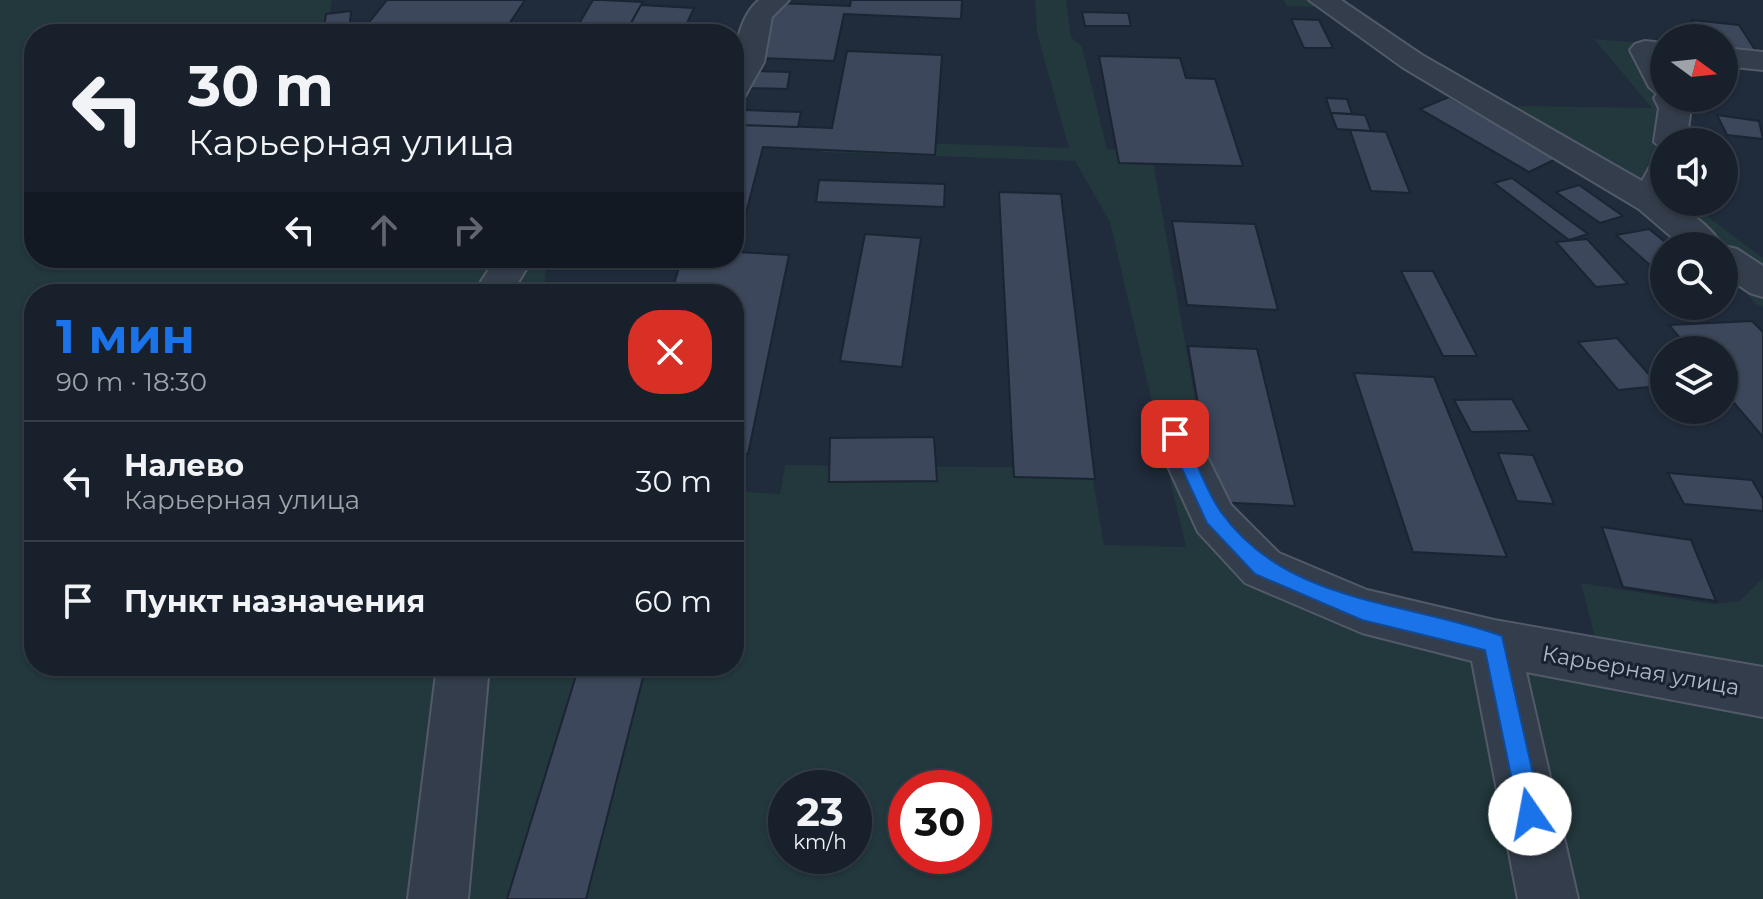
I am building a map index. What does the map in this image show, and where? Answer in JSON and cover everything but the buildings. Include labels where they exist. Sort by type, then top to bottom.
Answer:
[{"type":"street","points":[[744,71],[749,62],[759,14],[775,0]]},
{"type":"street","points":[[1323,0],[1412,61],[1650,182]]},
{"type":"street","points":[[1738,58],[1763,61]]},
{"type":"street","points":[[1681,216],[1694,232]]},
{"type":"street","points":[[1738,267],[1763,284]]},
{"type":"street","name":"Карьерная улица","points":[[1175,434],[1214,518],[1262,568],[1362,611],[1494,643],[1763,692]]},
{"type":"street","points":[[1494,643],[1548,899]]},
{"type":"street","points":[[438,899],[462,676]]},
{"type":"green space","points":[[0,0],[332,0],[328,24],[24,24],[24,268],[546,268],[545,284],[24,284],[24,676],[744,676],[744,492],[780,494],[785,465],[1091,468],[1104,545],[1186,547],[1110,222],[1075,161],[822,152],[825,140],[1069,148],[1037,33],[1035,0],[1066,0],[1071,37],[1082,47],[1107,149],[1151,150],[1211,488],[1256,541],[1310,580],[1595,638],[1581,583],[1713,604],[1740,601],[1763,578],[1763,899],[0,899]]},
{"type":"green space","points":[[1284,0],[1342,0],[1373,25],[1516,106],[1650,108],[1650,112],[1686,112],[1693,128],[1650,128],[1650,214],[1539,133],[1357,32],[1318,7],[1287,6]]},
{"type":"green space","points":[[1594,39],[1650,44],[1650,106]]},
{"type":"green space","points":[[1653,216],[1707,216],[1728,232],[1675,232]]},
{"type":"green space","points":[[1738,239],[1763,258],[1763,307],[1756,304],[1738,283]]},
{"type":"route","points":[[1175,434],[1214,518],[1262,568],[1362,611],[1494,643],[1530,814]]}]
